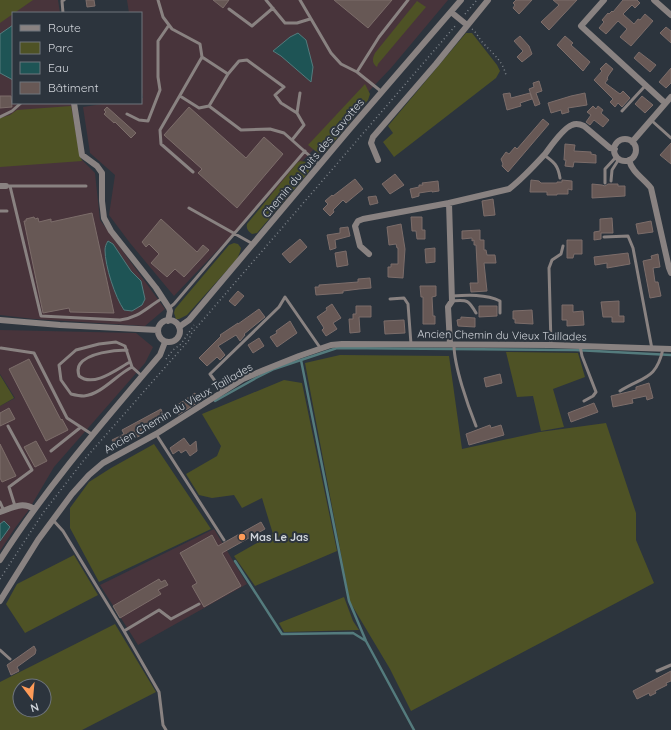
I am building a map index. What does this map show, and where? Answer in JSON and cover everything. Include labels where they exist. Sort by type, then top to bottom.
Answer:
[{"type":"street","name":"Chemin du Puits des Gavottes","points":[[179,327],[189,320],[461,0]]},
{"type":"street","points":[[378,160],[371,143],[373,137],[436,64],[488,0]]},
{"type":"street","points":[[604,0],[581,26],[666,103]]},
{"type":"street","points":[[654,0],[671,16]]},
{"type":"street","points":[[451,12],[467,25]]},
{"type":"street","points":[[632,142],[671,97]]},
{"type":"street","points":[[74,104],[82,155],[97,166],[102,173],[104,218],[111,231],[163,298],[169,308],[170,314],[168,321]]},
{"type":"street","points":[[369,254],[360,246],[355,226],[358,221],[449,203],[509,188],[544,155],[571,125],[579,124],[584,126],[610,148],[615,149]]},
{"type":"street","points":[[621,140],[628,140],[632,142],[636,148],[635,156],[626,161],[618,158],[615,149],[616,145],[621,140]]},
{"type":"street","points":[[629,160],[631,168],[651,188],[668,268],[671,273]]},
{"type":"street","points":[[449,203],[452,298],[448,307],[452,344]]},
{"type":"street","points":[[0,320],[60,325],[158,330]]},
{"type":"street","points":[[168,321],[175,322],[179,327],[180,333],[177,339],[171,342],[165,342],[159,336],[158,330],[162,323],[168,321]]},
{"type":"street","points":[[0,560],[51,486],[160,355],[165,342]]},
{"type":"street","name":"Ancien Chemin du Vieux Taillades","points":[[0,601],[38,540],[78,486],[103,463],[156,434],[243,379],[321,348],[342,344],[452,344],[551,345],[671,349]]},
{"type":"street","points":[[2,512],[15,506],[27,505],[34,509]]},
{"type":"lane","points":[[63,12],[62,1],[64,0]]},
{"type":"lane","points":[[158,0],[163,17],[172,29],[200,44],[202,57],[160,130],[161,144],[193,172]]},
{"type":"lane","points":[[266,0],[285,23],[297,23],[310,18]]},
{"type":"lane","points":[[300,0],[331,53],[341,64],[357,72],[382,92]]},
{"type":"lane","points":[[357,72],[379,37],[408,0]]},
{"type":"lane","points":[[229,10],[252,26],[273,8]]},
{"type":"lane","points":[[127,114],[139,120],[148,121],[160,90],[158,77],[158,41],[169,25]]},
{"type":"lane","points":[[202,57],[228,74]]},
{"type":"lane","points":[[180,96],[199,108],[209,106],[228,74],[239,61],[247,60],[284,87],[275,96],[282,103],[297,112],[304,125],[292,140]]},
{"type":"lane","points":[[622,111],[646,85]]},
{"type":"lane","points":[[297,112],[300,93]]},
{"type":"lane","points":[[0,116],[12,111],[20,104]]},
{"type":"lane","points":[[209,106],[241,130],[270,129],[284,134],[320,165]]},
{"type":"lane","points":[[651,120],[671,138]]},
{"type":"lane","points":[[169,308],[235,234],[269,191],[305,151]]},
{"type":"lane","points":[[544,155],[559,169],[560,178]]},
{"type":"lane","points":[[611,181],[612,170],[618,158]]},
{"type":"lane","points":[[605,183],[605,169],[618,158]]},
{"type":"lane","points":[[86,186],[5,186],[41,316],[120,320],[130,319],[163,298]]},
{"type":"lane","points":[[189,208],[253,245]]},
{"type":"lane","points":[[0,211],[7,211]]},
{"type":"lane","points":[[604,237],[628,236],[630,238],[652,349]]},
{"type":"lane","points":[[551,345],[549,268],[552,260],[561,254],[564,246]]},
{"type":"lane","points":[[452,298],[481,296],[494,298],[500,301],[500,313]]},
{"type":"lane","points":[[223,392],[210,374],[279,307],[285,297],[321,348]]},
{"type":"lane","points":[[390,299],[404,298],[408,304],[411,344]]},
{"type":"lane","points":[[452,298],[470,303],[476,313]]},
{"type":"lane","points":[[132,367],[122,372],[104,388],[84,396],[71,394],[61,380],[59,365],[76,350],[99,344],[116,342],[125,346],[132,367],[142,376]]},
{"type":"lane","points":[[452,344],[471,415],[476,426]]},
{"type":"lane","points":[[580,346],[582,356],[596,392],[593,396],[584,401]]},
{"type":"lane","points":[[1,348],[34,353],[67,418],[93,435]]},
{"type":"lane","points":[[620,392],[653,373],[660,363],[663,349]]},
{"type":"lane","points":[[127,350],[113,350],[94,355],[81,363],[78,369],[79,376],[83,380],[90,381],[100,378],[130,362]]},
{"type":"lane","points":[[8,426],[32,470],[9,486],[15,506]]},
{"type":"lane","points":[[51,451],[81,427]]},
{"type":"lane","points":[[156,434],[224,540]]},
{"type":"lane","points":[[0,502],[2,512]]},
{"type":"lane","points":[[53,520],[63,531],[159,692],[163,724],[166,730]]},
{"type":"lane","points":[[124,631],[159,610],[171,619],[199,604]]},
{"type":"lane","points":[[0,650],[10,659]]},
{"type":"lane","points":[[657,671],[671,665]]},
{"type":"path","points":[[0,579],[31,531],[84,460],[189,340],[192,334],[477,0]]},
{"type":"path","points":[[467,25],[475,32],[483,44],[493,52],[504,68],[506,75]]},
{"type":"shaded area","points":[[0,0],[58,0],[60,12],[12,12],[12,104],[72,104],[79,157],[95,173],[100,220],[165,309],[145,326],[34,319],[0,315]]},
{"type":"shaded area","points":[[127,0],[448,0],[391,68],[174,296],[109,215],[115,175],[90,153],[83,107],[102,104],[142,104],[142,12],[129,12]]},
{"type":"shaded area","points":[[0,330],[136,333],[153,347],[145,363],[54,467],[28,511],[0,551],[0,406],[15,398],[0,374]]},
{"type":"shaded area","points":[[214,529],[247,584],[138,645],[100,585]]},
{"type":"green space","points":[[0,0],[33,0],[16,12],[12,12],[12,15],[0,23]]},
{"type":"green space","points":[[417,1],[426,7],[377,67],[373,61],[375,53]]},
{"type":"green space","points":[[466,33],[472,33],[497,65],[500,71],[496,78],[394,157],[383,142],[393,133],[388,126]]},
{"type":"green space","points":[[365,84],[370,94],[368,100],[328,149],[324,153],[319,154],[308,145]]},
{"type":"green space","points":[[71,106],[82,161],[0,167],[0,118],[10,115],[17,110]]},
{"type":"green space","points":[[300,161],[307,162],[310,168],[308,173],[257,233],[252,234],[248,230],[247,224]]},
{"type":"green space","points":[[234,243],[238,244],[241,248],[237,259],[187,315],[176,319],[174,313],[175,309],[229,245]]},
{"type":"green space","points":[[506,352],[578,353],[585,377],[553,389],[564,427],[541,431],[533,396],[517,397]]},
{"type":"green space","points":[[340,355],[449,356],[462,449],[540,432],[606,423],[636,513],[636,540],[654,583],[411,711],[390,669],[350,602],[305,363]]},
{"type":"green space","points":[[0,375],[14,398],[0,406]]},
{"type":"green space","points":[[284,380],[302,383],[337,551],[255,586],[234,556],[273,534],[262,498],[242,508],[234,495],[212,498],[199,495],[186,474],[217,456],[221,446],[202,414]]},
{"type":"green space","points":[[154,444],[211,529],[99,582],[70,528],[70,508],[89,482]]},
{"type":"green space","points":[[74,555],[98,595],[25,633],[6,604],[17,584]]},
{"type":"green space","points":[[344,597],[353,621],[359,630],[284,632],[279,623]]},
{"type":"green space","points":[[115,624],[156,692],[82,730],[0,730],[0,682]]},
{"type":"water","points":[[12,26],[12,79],[0,73],[0,34]]},
{"type":"water","points":[[298,33],[306,40],[313,67],[311,82],[273,51],[290,37]]},
{"type":"water","points":[[108,241],[113,244],[131,271],[141,281],[145,299],[142,305],[132,311],[124,310],[111,281],[105,257],[105,248]]},
{"type":"water","points":[[4,521],[10,527],[0,541],[0,524]]},
{"type":"building","points":[[86,0],[94,0],[95,6],[87,7]]},
{"type":"building","points":[[213,0],[229,0],[223,8]]},
{"type":"building","points":[[334,0],[392,0],[368,28]]},
{"type":"building","points":[[516,0],[532,0],[519,14],[513,8],[515,5],[513,3]]},
{"type":"building","points":[[553,0],[577,0],[549,30],[541,22],[559,5]]},
{"type":"building","points":[[623,0],[637,0],[640,3],[635,8],[632,5],[623,14],[634,24],[645,14],[653,21],[631,46],[620,37],[627,29],[618,21],[606,34],[599,28],[604,22],[602,20],[608,13],[613,12]]},
{"type":"building","points":[[666,27],[671,31],[671,43],[660,33]]},
{"type":"building","points":[[520,36],[529,46],[532,54],[522,62],[517,57],[523,51],[514,41]]},
{"type":"building","points":[[565,36],[573,43],[571,45],[590,62],[583,71],[557,45]]},
{"type":"building","points":[[639,52],[656,65],[650,72],[634,58]]},
{"type":"building","points":[[606,63],[613,69],[605,83],[620,94],[623,91],[630,98],[622,107],[618,103],[615,107],[610,102],[613,99],[594,80],[602,71],[600,69]]},
{"type":"building","points":[[671,68],[671,83],[666,88],[659,82]]},
{"type":"building","points":[[539,81],[542,91],[536,93],[540,104],[535,106],[529,89],[534,87],[533,83]]},
{"type":"building","points":[[510,93],[511,98],[530,93],[532,99],[520,103],[521,106],[507,110],[503,94]]},
{"type":"building","points":[[585,93],[587,105],[568,108],[569,112],[562,114],[561,110],[551,113],[548,103]]},
{"type":"building","points":[[0,96],[11,96],[12,107],[0,108]]},
{"type":"building","points":[[642,96],[653,105],[645,113],[635,104]]},
{"type":"building","points":[[593,106],[596,109],[598,106],[603,110],[601,113],[609,120],[603,127],[594,120],[590,125],[586,122],[591,115],[587,112]]},
{"type":"building","points":[[107,107],[136,133],[131,138],[115,122],[114,123],[104,114],[106,112],[104,110]]},
{"type":"building","points":[[189,107],[246,158],[264,137],[283,154],[237,208],[198,173],[202,169],[164,135]]},
{"type":"building","points":[[543,119],[549,124],[508,172],[502,166],[503,164],[501,159],[506,152],[509,154],[515,147],[517,149]]},
{"type":"building","points":[[671,143],[671,164],[660,155]]},
{"type":"building","points":[[565,144],[575,145],[574,151],[591,152],[591,154],[596,155],[596,163],[574,162],[573,167],[565,166]]},
{"type":"building","points":[[395,174],[404,185],[390,194],[382,184]]},
{"type":"building","points":[[355,179],[363,189],[346,203],[343,200],[333,210],[334,212],[330,216],[323,209],[328,204],[325,201]]},
{"type":"building","points":[[531,180],[539,181],[541,183],[557,183],[562,182],[562,180],[572,181],[572,190],[568,189],[568,194],[557,195],[547,195],[547,192],[530,192]]},
{"type":"building","points":[[438,181],[439,191],[419,193],[419,196],[412,198],[410,189],[423,185],[422,183]]},
{"type":"building","points":[[592,184],[605,186],[608,184],[618,184],[618,186],[625,186],[625,196],[592,198]]},
{"type":"building","points":[[376,196],[378,203],[370,205],[368,197]]},
{"type":"building","points":[[493,199],[495,215],[484,216],[482,201]]},
{"type":"building","points":[[92,213],[114,313],[70,312],[69,308],[43,313],[24,221],[34,217],[35,219],[38,218],[39,222],[51,219],[51,222]]},
{"type":"building","points":[[411,217],[422,217],[422,230],[425,230],[425,239],[417,239],[416,231],[412,231]]},
{"type":"building","points":[[612,218],[613,233],[601,233],[601,239],[594,240],[594,232],[600,231],[600,219]]},
{"type":"building","points":[[161,219],[197,252],[203,245],[209,250],[184,277],[175,269],[167,277],[151,263],[159,254],[149,244],[146,247],[142,242]]},
{"type":"building","points":[[651,221],[653,232],[638,234],[636,224]]},
{"type":"building","points":[[401,224],[405,249],[403,278],[388,277],[388,267],[391,267],[391,264],[398,264],[398,248],[396,244],[389,245],[387,227]]},
{"type":"building","points":[[348,227],[350,236],[335,240],[336,248],[330,250],[327,235],[340,233],[340,228]]},
{"type":"building","points":[[480,230],[480,240],[484,240],[484,250],[486,250],[487,255],[495,255],[496,263],[484,263],[487,291],[471,292],[470,283],[478,283],[476,245],[474,245],[474,240],[472,241],[472,238],[462,239],[462,231]]},
{"type":"building","points":[[300,239],[307,247],[290,263],[282,254]]},
{"type":"building","points":[[567,240],[582,240],[582,254],[574,254],[573,258],[567,258]]},
{"type":"building","points":[[435,248],[435,262],[426,263],[425,249]]},
{"type":"building","points":[[346,251],[348,265],[337,267],[335,253]]},
{"type":"building","points":[[628,253],[630,264],[607,268],[607,263],[595,265],[594,257]]},
{"type":"building","points":[[658,254],[660,267],[653,268],[655,282],[658,282],[661,296],[650,298],[643,261],[652,259],[651,256]]},
{"type":"building","points":[[370,278],[371,288],[343,291],[343,293],[316,295],[315,287],[319,287],[319,285],[358,282],[358,279]]},
{"type":"building","points":[[420,286],[436,286],[436,296],[432,297],[435,324],[423,324],[423,297],[421,297]]},
{"type":"building","points":[[238,291],[244,296],[235,306],[229,301]]},
{"type":"building","points":[[619,301],[619,316],[624,316],[624,322],[612,322],[612,317],[603,317],[601,302]]},
{"type":"building","points":[[332,304],[341,318],[333,323],[337,329],[326,336],[322,330],[324,328],[317,317],[327,310],[326,308]]},
{"type":"building","points":[[562,305],[573,305],[573,312],[583,311],[584,325],[567,326],[567,320],[562,320]]},
{"type":"building","points":[[356,306],[371,306],[371,317],[359,317],[360,332],[350,333],[349,319],[353,319],[353,314],[356,314]]},
{"type":"building","points":[[479,306],[497,306],[497,316],[479,317]]},
{"type":"building","points":[[259,309],[265,317],[244,334],[245,335],[240,341],[236,335],[218,346],[225,355],[220,360],[217,357],[207,366],[199,358],[221,336],[220,335]]},
{"type":"building","points":[[532,310],[533,324],[515,323],[515,319],[513,319],[513,311]]},
{"type":"building","points":[[461,317],[475,318],[475,327],[458,326],[457,320],[461,319]]},
{"type":"building","points":[[404,320],[405,333],[385,334],[384,321]]},
{"type":"building","points":[[290,321],[297,333],[277,347],[270,337],[277,333],[276,331]]},
{"type":"building","points":[[259,338],[264,346],[253,353],[248,345]]},
{"type":"building","points":[[29,359],[61,420],[62,419],[68,430],[46,441],[9,369]]},
{"type":"building","points":[[500,374],[502,383],[486,387],[484,378]]},
{"type":"building","points":[[649,383],[653,398],[647,400],[646,396],[632,399],[633,403],[613,407],[611,396],[636,390],[636,387]]},
{"type":"building","points":[[195,393],[200,401],[178,415],[173,408]]},
{"type":"building","points":[[594,403],[598,412],[571,422],[568,413]]},
{"type":"building","points":[[9,408],[15,419],[0,426],[0,413]]},
{"type":"building","points":[[161,409],[164,417],[139,432],[141,435],[117,448],[112,440],[124,434],[122,430]]},
{"type":"building","points":[[490,425],[491,428],[501,425],[504,435],[469,445],[466,434]]},
{"type":"building","points":[[184,438],[190,446],[196,441],[197,451],[190,456],[186,450],[181,453],[179,450],[173,454],[170,448]]},
{"type":"building","points":[[36,441],[47,461],[35,467],[24,447]]},
{"type":"building","points":[[0,444],[16,476],[2,482],[0,478]]},
{"type":"building","points":[[261,522],[265,529],[222,553],[241,586],[204,607],[192,586],[197,583],[180,553],[212,535],[218,546]]},
{"type":"building","points":[[159,579],[161,582],[165,580],[168,585],[158,590],[161,594],[120,618],[113,606]]},
{"type":"building","points":[[34,646],[36,650],[35,654],[17,667],[19,671],[11,675],[7,665]]},
{"type":"building","points":[[671,671],[671,681],[666,683],[667,685],[655,691],[656,693],[650,696],[649,693],[637,699],[633,691]]},
{"type":"waterway","points":[[215,401],[274,369],[337,348],[575,350],[671,355]]},
{"type":"waterway","points":[[301,360],[349,601],[366,641],[414,730]]},
{"type":"waterway","points":[[235,561],[282,634],[353,633],[366,641]]},
{"type":"place","name":"Mas Le Jas","points":[[242,537]]}]
